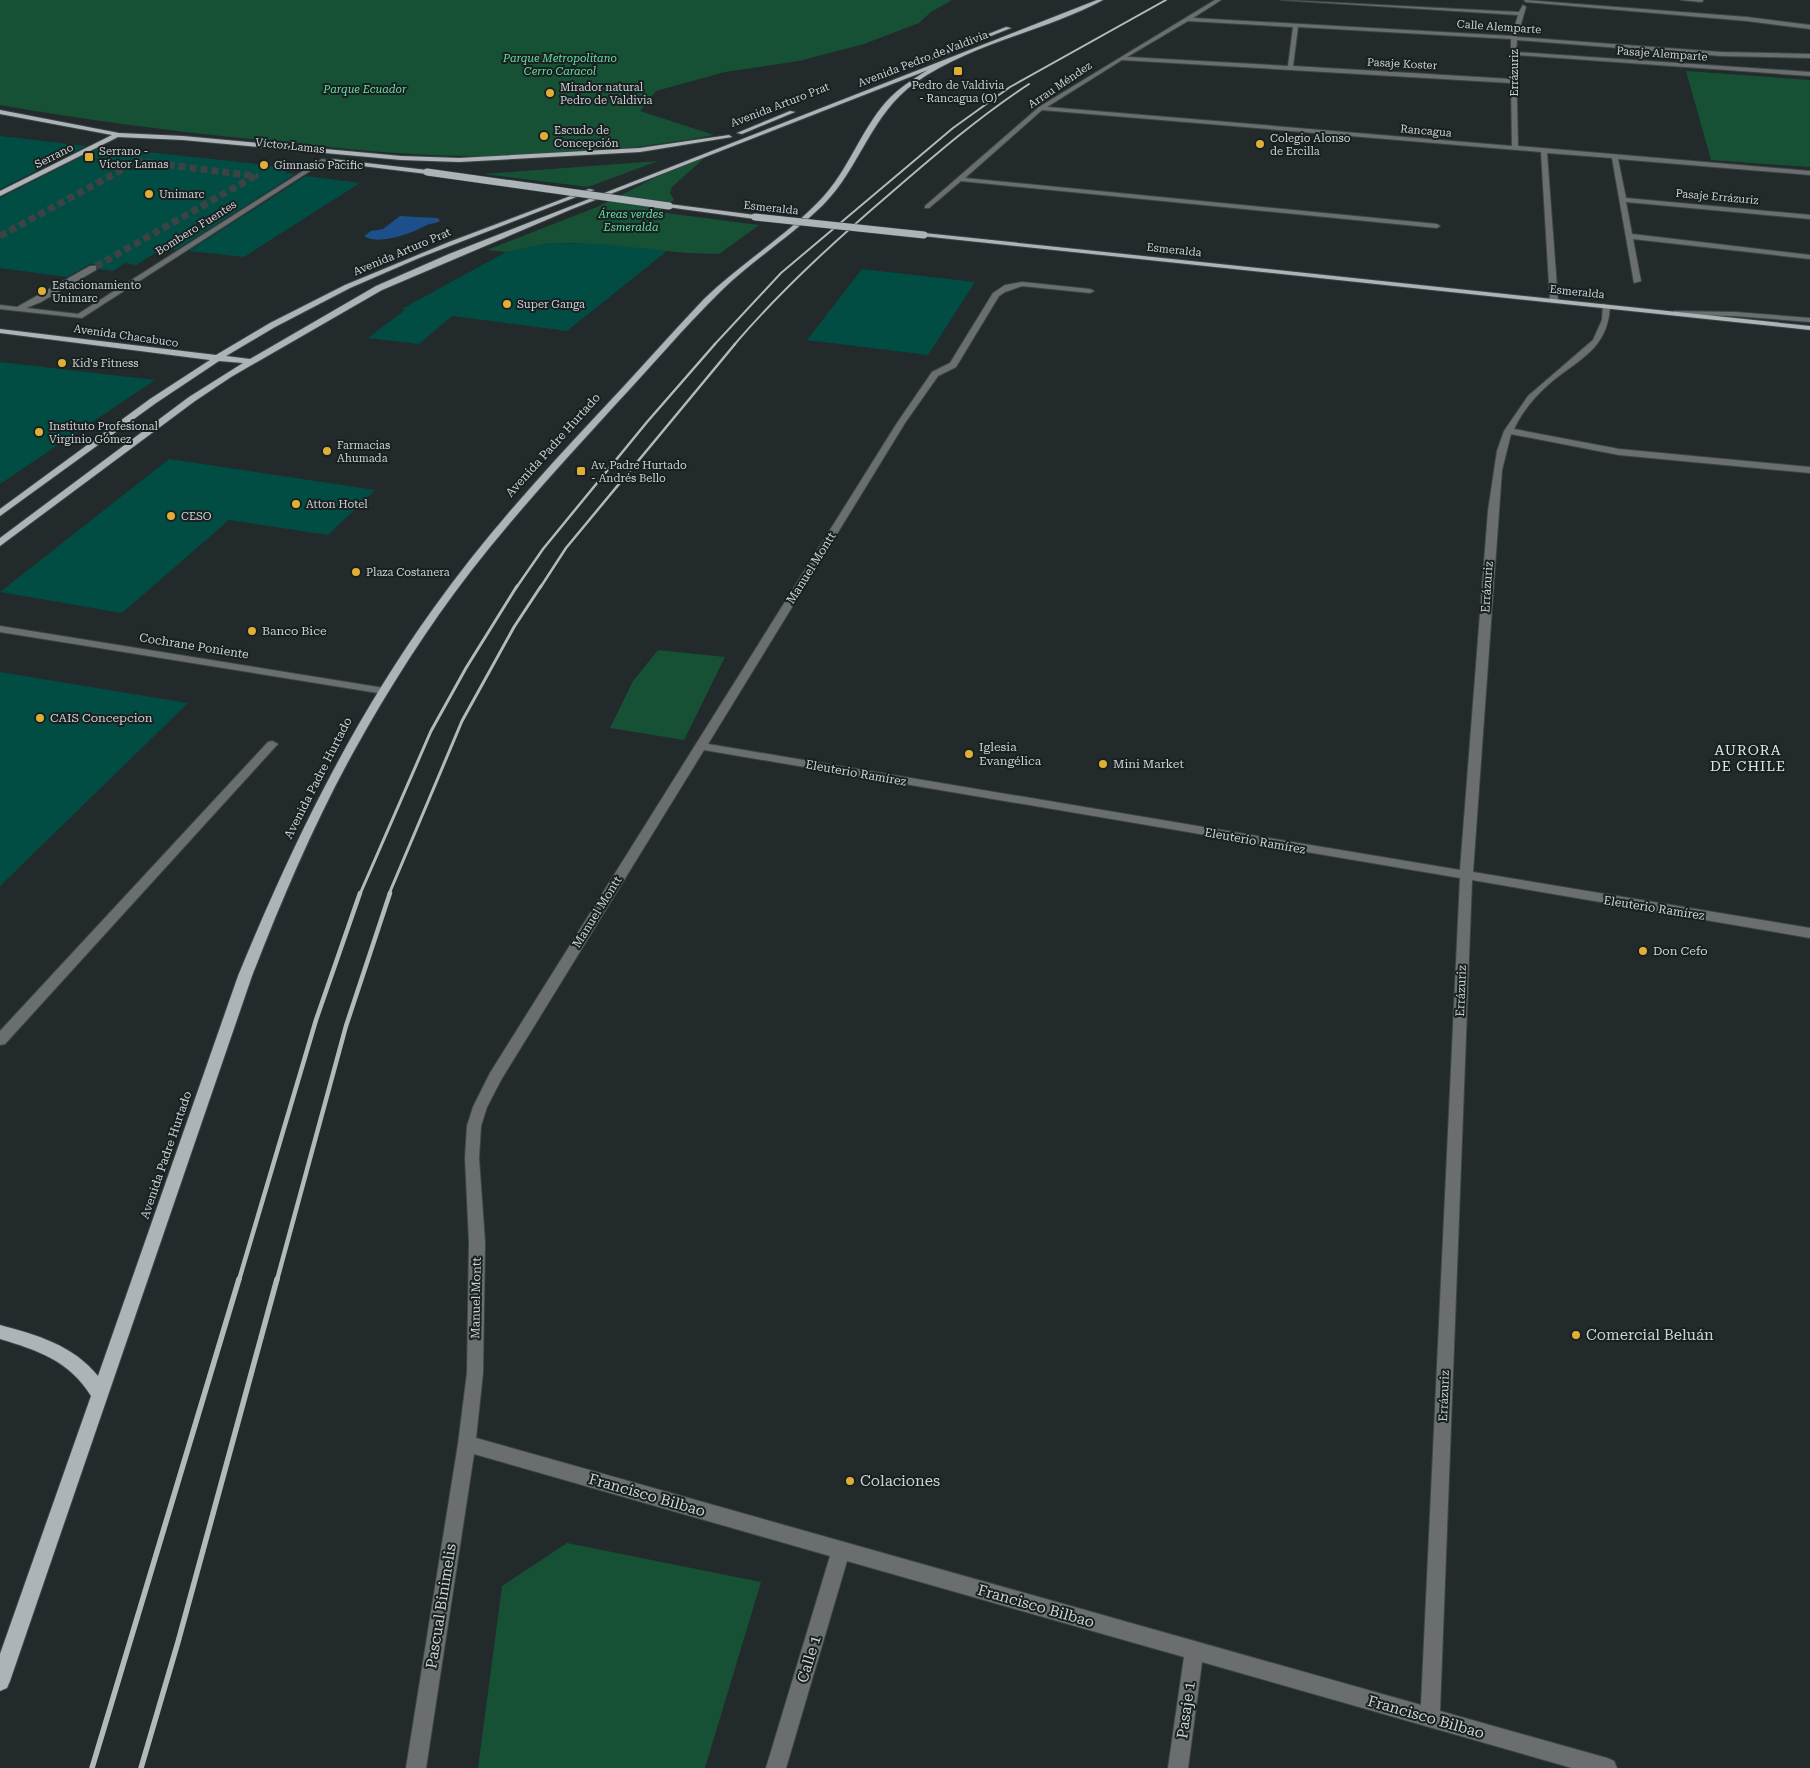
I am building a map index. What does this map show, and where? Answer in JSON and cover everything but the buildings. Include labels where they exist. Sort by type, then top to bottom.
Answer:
[{"type":"main road","name":"Avenida Pedro de Valdivia","points":[[752,137],[1101,0]]},
{"type":"main road","name":"Avenida Pedro de Valdivia","points":[[903,69],[1014,25]]},
{"type":"main road","name":"Avenida Padre Hurtado","points":[[0,1681],[245,976],[275,903],[316,814],[364,723],[448,595],[482,549],[532,492],[667,343],[716,293],[833,190],[879,115],[892,100],[918,78],[944,63]]},
{"type":"main road","name":"Avenida Arturo Prat","points":[[701,148],[800,109]]},
{"type":"main road","name":"Víctor Lamas","points":[[0,112],[161,142],[256,152]]},
{"type":"main road","points":[[117,135],[183,138],[365,155],[450,160],[640,150],[729,137]]},
{"type":"main road","name":"Serrano","points":[[0,194],[117,135]]},
{"type":"main road","name":"Avenida Arturo Prat","points":[[0,543],[192,399],[249,361],[379,288],[579,204],[752,137]]},
{"type":"main road","name":"Víctor Lamas","points":[[314,159],[427,172],[669,206]]},
{"type":"main road","name":"Avenida Arturo Prat","points":[[0,513],[165,392],[218,358],[314,303],[393,267],[598,187]]},
{"type":"main road","name":"Esmeralda","points":[[669,206],[755,217],[1810,328]]},
{"type":"main road","name":"Avenida Chacabuco","points":[[0,330],[249,361]]},
{"type":"main road","points":[[0,1332],[39,1343],[64,1354],[80,1366],[92,1380],[100,1396]]},
{"type":"street","name":"Arrau Méndez","points":[[927,207],[1041,108],[1219,0]]},
{"type":"street","points":[[1283,0],[1520,14]]},
{"type":"street","points":[[1526,0],[1747,19],[1810,27]]},
{"type":"street","name":"Errázuriz","points":[[1515,148],[1514,38],[1520,14],[1526,0]]},
{"type":"street","points":[[1683,0],[1701,2]]},
{"type":"street","name":"Calle Alemparte","points":[[1187,19],[1514,38],[1721,54],[1810,56]]},
{"type":"street","points":[[1290,68],[1296,25]]},
{"type":"street","name":"Pasaje Alemparte","points":[[1513,53],[1810,74]]},
{"type":"street","name":"Pasaje Koster","points":[[1121,58],[1513,81]]},
{"type":"street","name":"Rancagua","points":[[1041,108],[1810,173]]},
{"type":"street","points":[[1544,151],[1554,301]]},
{"type":"street","points":[[1615,157],[1637,281]]},
{"type":"street","name":"Bombero Fuentes","points":[[79,316],[324,160]]},
{"type":"street","points":[[960,179],[1437,226]]},
{"type":"street","name":"Pasaje Errázuriz","points":[[1622,200],[1810,217]]},
{"type":"street","points":[[1629,236],[1810,256]]},
{"type":"street","points":[[18,308],[38,300],[93,268]]},
{"type":"street","name":"Manuel Montt","points":[[467,1444],[475,1373],[477,1242],[472,1158],[474,1126],[480,1107],[495,1077],[897,431],[935,374],[953,365],[996,295],[1002,289],[1011,285],[1022,284],[1090,292]]},
{"type":"street","name":"Errázuriz","points":[[1430,1718],[1466,877],[1498,461],[1508,432],[1532,396],[1547,381],[1588,350],[1598,340],[1607,319],[1606,306]]},
{"type":"street","name":"Avenida Chacabuco","points":[[0,307],[79,316]]},
{"type":"street","name":"Esmeralda","points":[[1677,313],[1735,314],[1810,320]]},
{"type":"street","points":[[1508,432],[1619,452],[1810,470]]},
{"type":"street","name":"Cochrane Poniente","points":[[0,629],[384,691]]},
{"type":"street","points":[[0,1040],[272,744]]},
{"type":"street","name":"Eleuterio Ramírez","points":[[700,746],[1810,934]]},
{"type":"street","name":"Francisco Bilbao","points":[[467,1444],[1430,1718],[1574,1763],[1606,1768]]},
{"type":"street","name":"Pascual Binimelis","points":[[416,1768],[467,1444]]},
{"type":"street","name":"Calle 1","points":[[776,1768],[841,1551]]},
{"type":"street","name":"Pasaje 1","points":[[1178,1768],[1194,1651]]},
{"type":"green space","points":[[0,0],[952,0],[931,12],[919,23],[864,44],[799,61],[725,72],[656,91],[640,111],[714,135],[644,146],[574,153],[467,156],[379,152],[219,136],[109,122],[0,105]]},
{"type":"green space","points":[[1686,71],[1810,80],[1810,167],[1711,160]]},
{"type":"green space","name":"Áreas verdes Esmeralda","points":[[710,153],[672,187],[670,193],[674,200],[658,212],[759,225],[719,254],[573,243],[552,243],[506,252],[487,250],[597,207],[672,169]]},
{"type":"green space","points":[[658,161],[588,187],[484,174]]},
{"type":"green space","points":[[658,650],[725,657],[684,740],[610,728],[633,681]]},
{"type":"green space","points":[[567,1543],[761,1582],[705,1768],[478,1768],[502,1586]]},
{"type":"water","points":[[400,216],[438,218],[440,221],[412,232],[386,239],[370,239],[364,236],[371,231],[383,229]]},
{"type":"tunnel","points":[[0,236],[138,161],[255,176],[93,268]]},
{"type":"railway","points":[[714,345],[781,273],[953,128],[1010,87],[1166,0]]},
{"type":"railway","points":[[734,345],[790,285],[850,228],[959,136],[1029,84]]},
{"type":"railway","points":[[516,588],[543,549],[647,422],[715,344]]},
{"type":"railway","points":[[540,588],[566,548],[735,344]]},
{"type":"railway","points":[[360,894],[431,731],[466,668],[517,586]]},
{"type":"railway","points":[[389,894],[462,721],[514,627],[541,586]]},
{"type":"railway","points":[[239,1280],[316,1020],[360,893]]},
{"type":"railway","points":[[277,1280],[346,1026],[390,893]]},
{"type":"railway","points":[[92,1768],[239,1279]]},
{"type":"railway","points":[[141,1768],[178,1642],[277,1279]]},
{"type":"place","name":"Pedro de Valdivia - Rancagua (O)","points":[[958,71]]},
{"type":"place","name":"Mirador natural Pedro de Valdivia","points":[[550,93]]},
{"type":"place","name":"Escudo de Concepción","points":[[544,136]]},
{"type":"place","name":"Colegio Alonso de Ercilla","points":[[1260,144]]},
{"type":"place","name":"Serrano - Víctor Lamas","points":[[89,157]]},
{"type":"place","name":"Gimnasio Pacific","points":[[264,165]]},
{"type":"place","name":"Unimarc","points":[[149,194]]},
{"type":"place","name":"Estacionamiento Unimarc","points":[[42,291]]},
{"type":"place","name":"Super Ganga","points":[[507,304]]},
{"type":"place","name":"Kid's Fitness","points":[[62,363]]},
{"type":"place","name":"Instituto Profesional Virginio Gómez","points":[[39,432]]},
{"type":"place","name":"Farmacias Ahumada","points":[[327,451]]},
{"type":"place","name":"Av. Padre Hurtado - Andrés Bello","points":[[581,471]]},
{"type":"place","name":"Atton Hotel","points":[[296,504]]},
{"type":"place","name":"CESO","points":[[171,516]]},
{"type":"place","name":"Plaza Costanera","points":[[356,572]]},
{"type":"place","name":"Banco Bice","points":[[252,631]]},
{"type":"place","name":"CAIS Concepcion","points":[[40,718]]},
{"type":"place","name":"Iglesia Evangélica","points":[[969,754]]},
{"type":"place","name":"Mini Market","points":[[1103,764]]},
{"type":"place","name":"Don Cefo","points":[[1643,951]]},
{"type":"place","name":"Comercial Beluán","points":[[1576,1335]]},
{"type":"place","name":"Colaciones","points":[[850,1481]]},
{"type":"district","name":"AURORA DE CHILE","points":[[1748,758]]},
{"type":"park label","name":"Parque Metropolitano Cerro Caracol","points":[[560,64]]},
{"type":"park label","name":"Parque Ecuador","points":[[365,89]]}]
